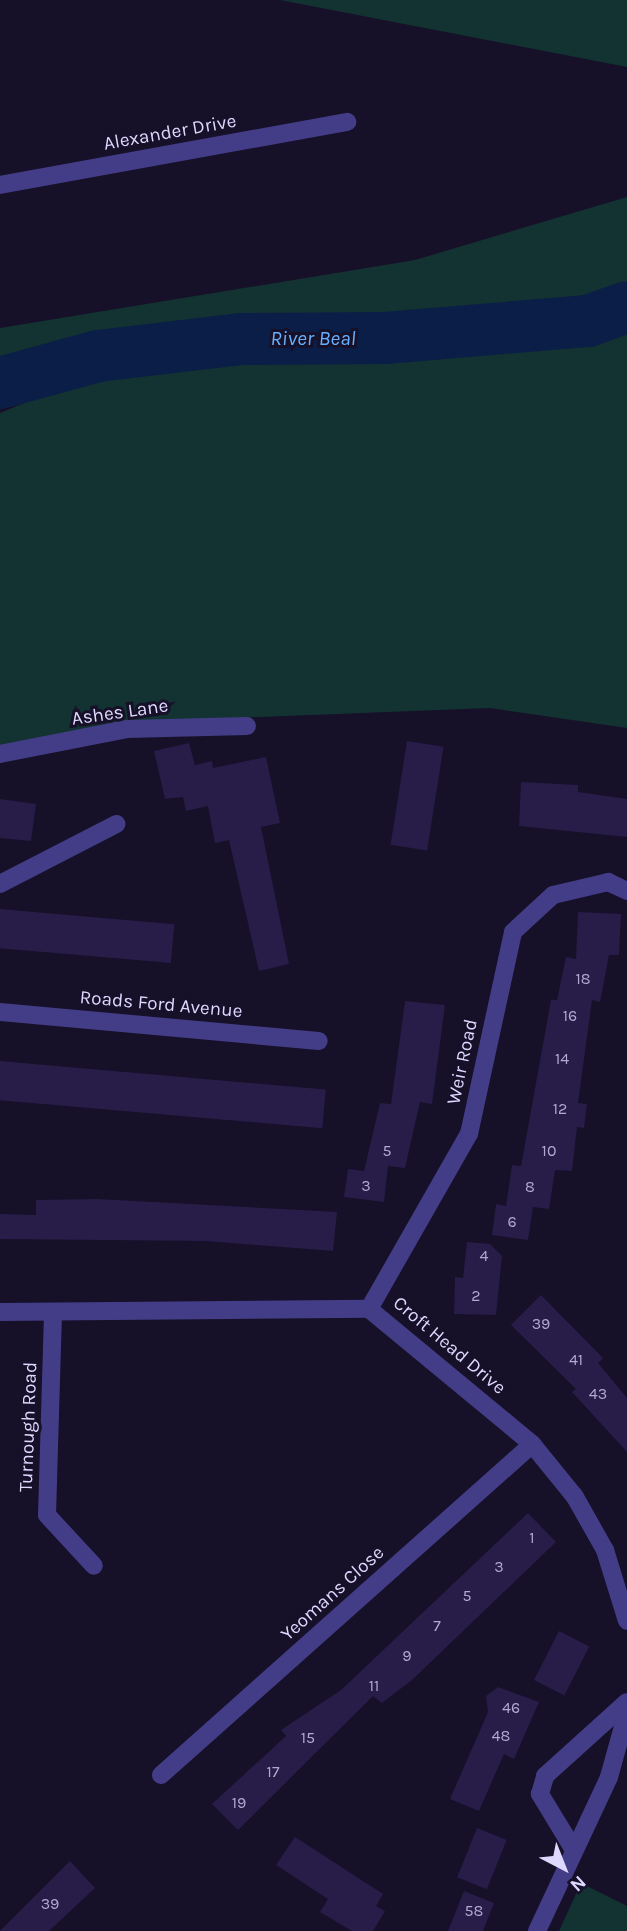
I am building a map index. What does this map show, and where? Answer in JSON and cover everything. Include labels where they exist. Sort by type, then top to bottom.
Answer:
[{"type":"street","name":"Alexander Drive","points":[[0,185],[347,122]]},
{"type":"street","name":"Ashes Lane","points":[[0,754],[127,729],[247,726]]},
{"type":"street","points":[[0,884],[116,824]]},
{"type":"street","name":"Weir Road","points":[[369,1309],[468,1134],[513,932],[554,895],[608,883],[627,891]]},
{"type":"street","name":"Roads Ford Avenue","points":[[0,1012],[319,1041]]},
{"type":"street","name":"Croft Head Drive","points":[[0,1312],[369,1309],[533,1444],[575,1497],[605,1550],[627,1621]]},
{"type":"street","name":"Turnough Road","points":[[53,1313],[47,1515],[94,1566]]},
{"type":"street","name":"Yeomans Close","points":[[160,1775],[533,1444]]},
{"type":"street","points":[[574,1850],[540,1794],[545,1776],[627,1702]]},
{"type":"street","points":[[537,1931],[609,1777],[627,1712]]},
{"type":"green space","points":[[280,0],[627,0],[627,67]]},
{"type":"green space","points":[[627,197],[627,292],[587,303],[379,324],[226,326],[96,345],[0,373],[0,328],[415,260]]},
{"type":"green space","points":[[627,327],[627,728],[490,708],[181,720],[0,748],[0,413],[63,387],[204,359],[494,351]]},
{"type":"green space","points":[[581,1883],[627,1906],[627,1931],[559,1931]]},
{"type":"building","points":[[407,741],[444,747],[427,850],[391,845]]},
{"type":"building","points":[[189,743],[195,765],[212,761],[213,768],[266,757],[280,823],[261,827],[289,964],[259,971],[229,840],[215,843],[208,806],[186,811],[183,797],[165,799],[154,751]]},
{"type":"building","points":[[521,782],[578,785],[578,792],[627,799],[627,837],[519,826]]},
{"type":"building","points":[[0,799],[36,804],[31,841],[0,838]]},
{"type":"building","points":[[0,909],[174,924],[171,963],[0,948]]},
{"type":"building","points":[[578,912],[621,914],[619,955],[609,955],[600,1002],[592,1000],[578,1103],[587,1104],[584,1128],[577,1127],[572,1171],[555,1170],[549,1209],[533,1207],[528,1240],[492,1235],[496,1204],[506,1206],[512,1165],[521,1166],[551,1000],[557,1000],[566,957],[576,959]]},
{"type":"building","points":[[405,1001],[445,1005],[432,1104],[420,1102],[405,1168],[388,1166],[384,1202],[344,1197],[348,1169],[364,1171],[380,1103],[391,1104]]},
{"type":"building","points":[[0,1061],[326,1089],[322,1128],[0,1100]]},
{"type":"building","points":[[97,1199],[337,1212],[333,1251],[205,1241],[0,1239],[0,1214],[36,1215],[36,1200]]},
{"type":"building","points":[[467,1242],[490,1244],[502,1256],[496,1315],[454,1314],[455,1277],[463,1278]]},
{"type":"building","points":[[541,1295],[603,1358],[598,1363],[627,1398],[627,1452],[572,1392],[576,1389],[511,1325]]},
{"type":"building","points":[[528,1513],[556,1542],[412,1680],[382,1703],[373,1696],[238,1830],[212,1804],[286,1736],[281,1730],[341,1690]]},
{"type":"building","points":[[559,1631],[589,1646],[564,1695],[534,1680]]},
{"type":"building","points":[[498,1687],[539,1702],[514,1759],[504,1754],[479,1811],[450,1799],[488,1712],[486,1696]]},
{"type":"building","points":[[477,1828],[507,1840],[487,1889],[457,1877]]},
{"type":"building","points":[[295,1837],[383,1894],[376,1906],[385,1911],[373,1931],[352,1931],[320,1912],[328,1899],[276,1865]]},
{"type":"building","points":[[70,1861],[95,1888],[49,1931],[0,1931]]},
{"type":"building","points":[[464,1891],[494,1903],[483,1931],[448,1931]]},
{"type":"waterway","name":"River Beal","points":[[0,383],[98,356],[241,339],[385,338],[588,321],[627,307]]}]
